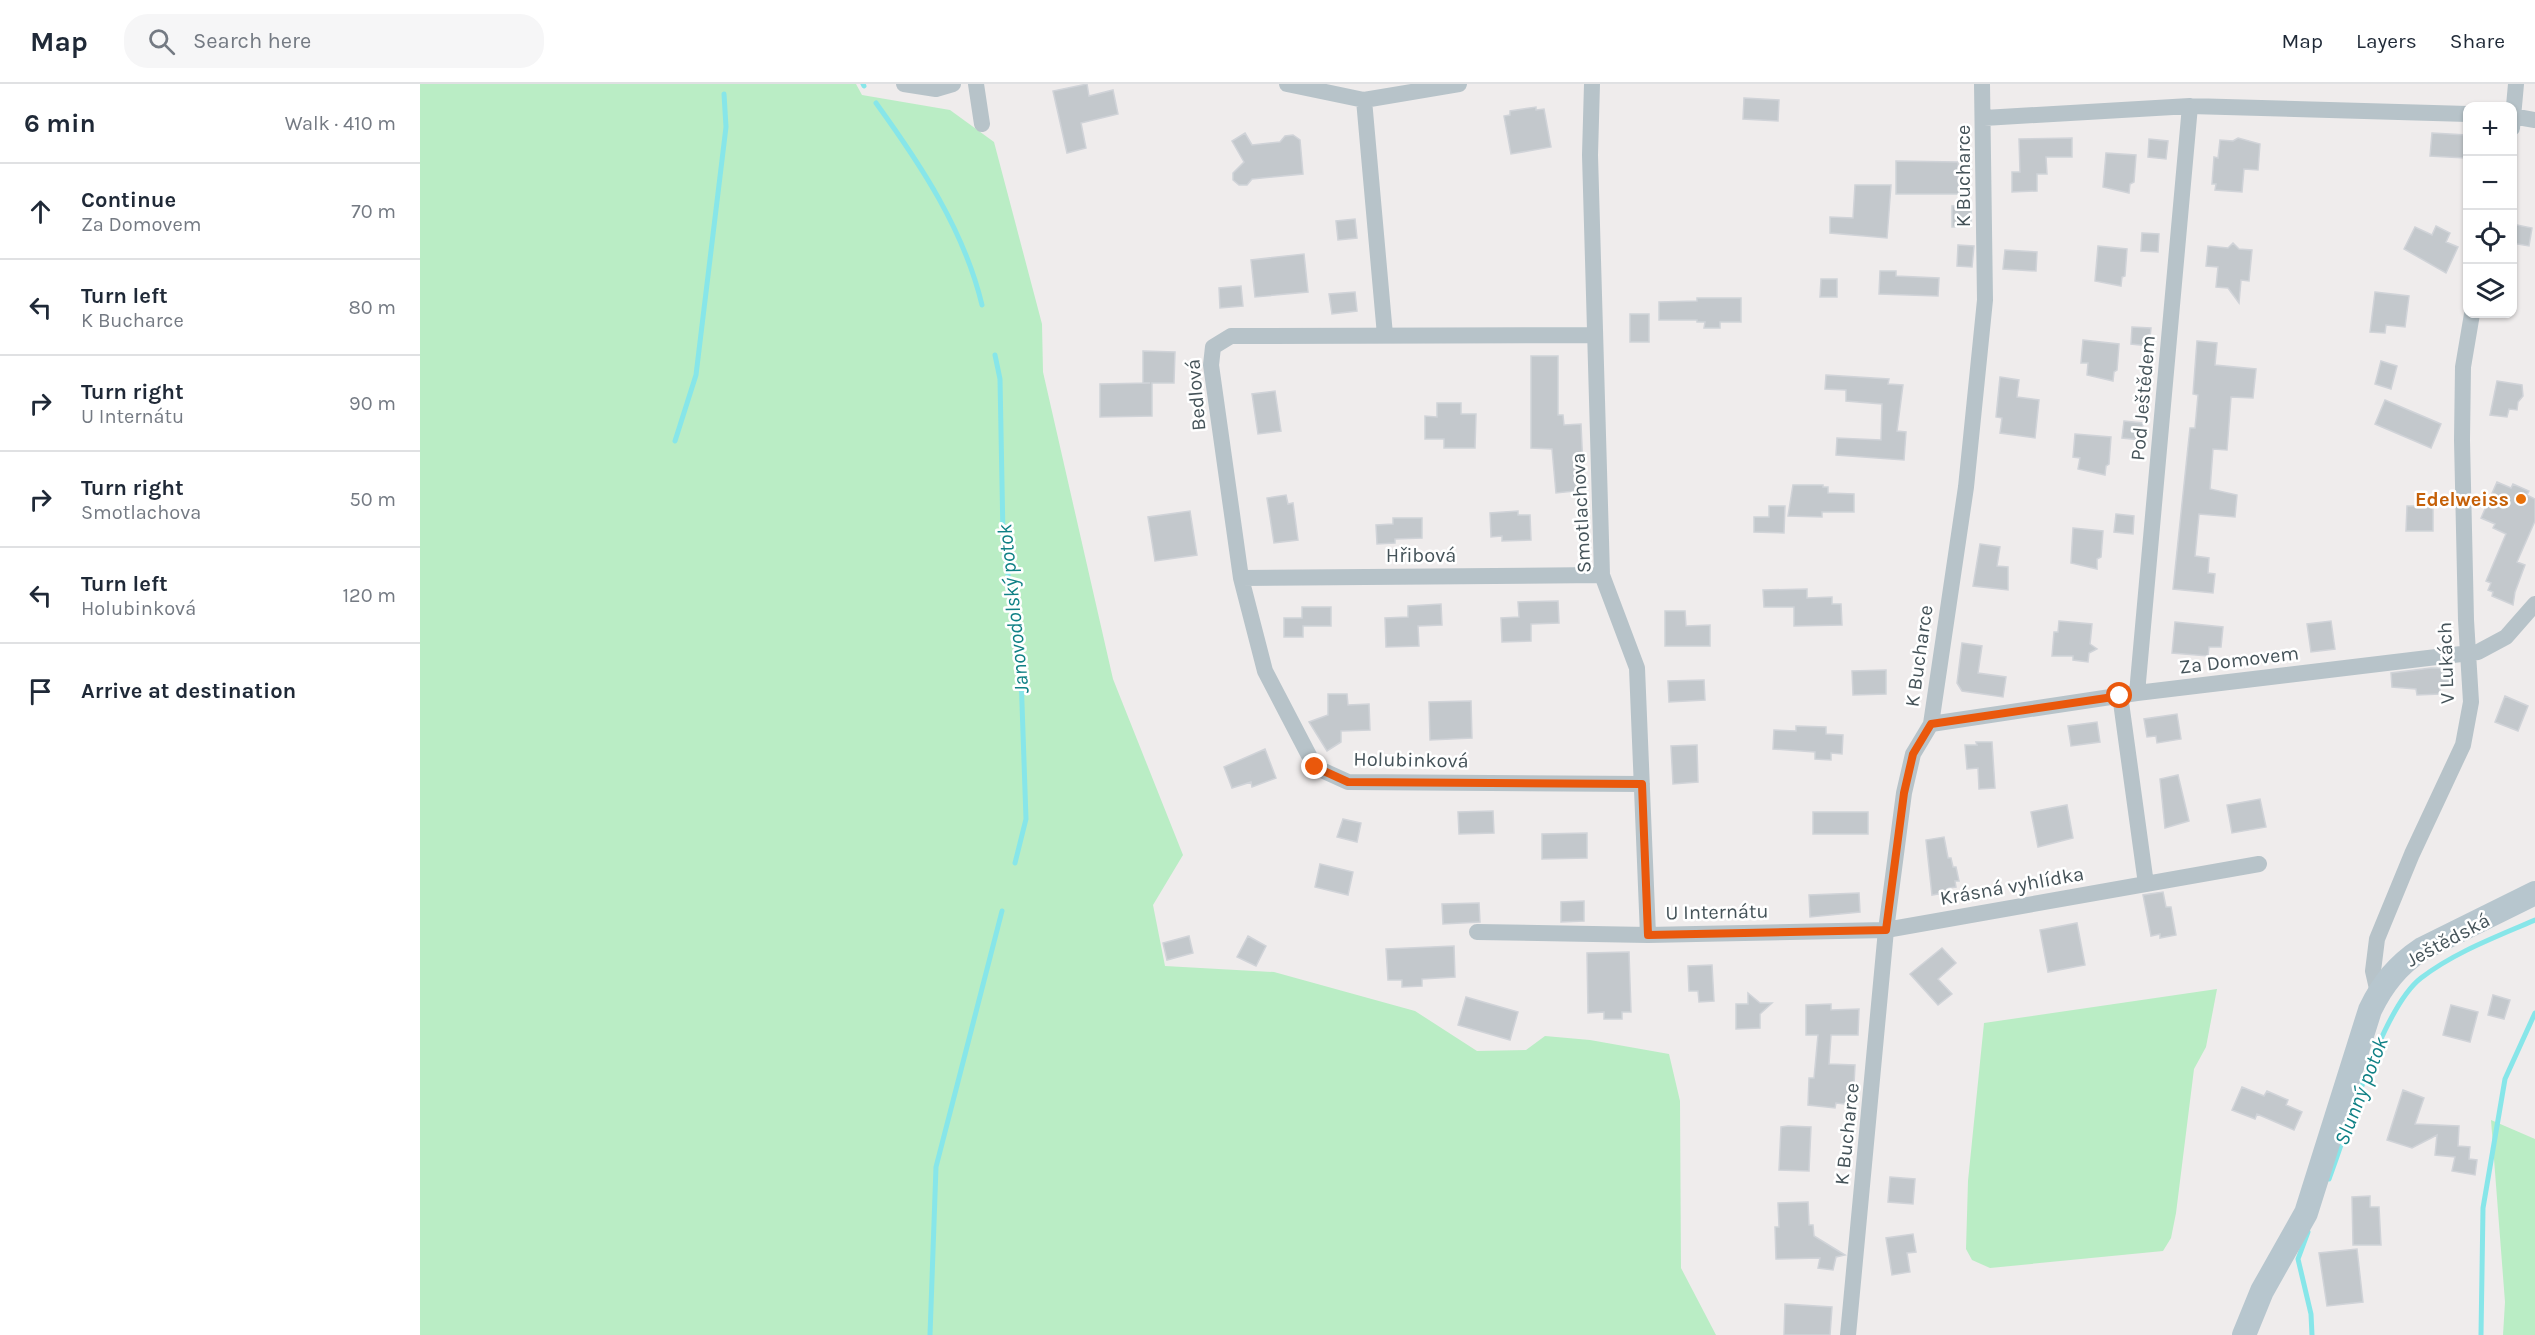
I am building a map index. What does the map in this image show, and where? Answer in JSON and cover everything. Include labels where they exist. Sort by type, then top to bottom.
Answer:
[{"type":"street","points":[[904,84],[936,89],[953,84]]},
{"type":"street","points":[[976,84],[982,124]]},
{"type":"street","points":[[1287,84],[1364,100],[1459,84]]},
{"type":"street","name":"Smotlachova","points":[[1592,84],[1590,155],[1602,575],[1637,668],[1648,935]]},
{"type":"street","name":"K Bucharce","points":[[1848,1335],[1886,930],[1904,793],[1913,754],[1931,724],[1966,487],[1985,300],[1982,84]]},
{"type":"street","points":[[2514,102],[2516,84]]},
{"type":"street","points":[[1364,100],[1385,334]]},
{"type":"street","points":[[1984,118],[2190,106],[2463,114]]},
{"type":"street","name":"Pod Ještědem","points":[[2138,693],[2190,106]]},
{"type":"street","points":[[2517,120],[2535,120]]},
{"type":"street","name":"V Lukách","points":[[2378,993],[2373,971],[2377,939],[2412,854],[2463,745],[2471,702],[2470,654],[2466,620],[2462,440],[2463,367],[2471,318]]},
{"type":"street","name":"Bedlová","points":[[1241,578],[1211,365],[1213,347],[1231,336],[1595,335]]},
{"type":"street","name":"Hřibová","points":[[1241,578],[1602,575]]},
{"type":"street","name":"Holubinková","points":[[1241,578],[1265,671],[1315,767],[1348,782],[1642,784]]},
{"type":"street","name":"Za Domovem","points":[[1931,724],[2138,693],[2470,654],[2506,637],[2535,604]]},
{"type":"street","points":[[2120,696],[2146,884]]},
{"type":"street","name":"Krásná vyhlídka","points":[[1886,930],[2259,864]]},
{"type":"street","name":"Ještědská","points":[[2244,1335],[2246,1323],[2262,1291],[2306,1213],[2370,1010],[2378,993],[2396,969],[2422,949],[2535,893]]},
{"type":"street","name":"U Internátu","points":[[1477,932],[1648,935],[1886,930]]},
{"type":"green space","points":[[420,84],[856,84],[862,95],[950,110],[994,142],[1042,324],[1043,372],[1113,679],[1183,855],[1153,905],[1165,966],[1274,972],[1415,1011],[1477,1051],[1526,1050],[1545,1036],[1590,1040],[1669,1054],[1680,1101],[1681,1268],[1716,1335],[420,1335]]},
{"type":"green space","points":[[2217,989],[2206,1047],[2194,1069],[2176,1213],[2171,1238],[2163,1251],[1990,1268],[1972,1260],[1966,1249],[1968,1181],[1984,1023]]},
{"type":"green space","points":[[2491,1120],[2535,1139],[2535,1335],[2503,1335],[2505,1302]]},
{"type":"building","points":[[1087,84],[1089,96],[1113,90],[1118,114],[1081,123],[1086,148],[1067,153],[1053,91]]},
{"type":"building","points":[[1744,98],[1779,100],[1778,121],[1743,119]]},
{"type":"building","points":[[1536,107],[1536,110],[1544,109],[1551,147],[1511,154],[1504,116],[1510,115],[1510,111]]},
{"type":"building","points":[[1245,133],[1252,145],[1280,142],[1285,136],[1293,135],[1300,140],[1303,174],[1252,179],[1247,185],[1239,185],[1233,180],[1233,173],[1244,162],[1232,141]]},
{"type":"building","points":[[2432,133],[2463,135],[2463,158],[2430,156]]},
{"type":"building","points":[[2072,138],[2072,157],[2046,157],[2047,174],[2037,174],[2037,191],[2012,192],[2012,172],[2020,172],[2019,139]]},
{"type":"building","points":[[2238,138],[2260,144],[2258,170],[2244,169],[2242,192],[2215,190],[2216,184],[2212,184],[2214,157],[2218,158],[2220,140],[2233,141]]},
{"type":"building","points":[[2149,139],[2168,141],[2166,159],[2148,157]]},
{"type":"building","points":[[2106,153],[2136,155],[2134,182],[2130,184],[2129,193],[2103,187]]},
{"type":"building","points":[[1896,161],[1958,162],[1959,194],[1896,194]]},
{"type":"building","points":[[1855,185],[1891,185],[1887,238],[1830,233],[1830,217],[1853,218]]},
{"type":"building","points":[[1971,205],[1971,227],[1952,227],[1952,206]]},
{"type":"building","points":[[1355,219],[1357,238],[1338,240],[1336,221]]},
{"type":"building","points":[[2517,225],[2532,228],[2529,246],[2517,244]]},
{"type":"building","points":[[2436,226],[2450,233],[2446,242],[2458,247],[2446,273],[2404,249],[2415,227],[2432,235]]},
{"type":"building","points":[[2142,233],[2159,234],[2158,252],[2141,251]]},
{"type":"building","points":[[2233,243],[2239,249],[2252,250],[2249,281],[2241,280],[2239,303],[2228,288],[2216,287],[2218,267],[2206,266],[2208,246],[2228,248]]},
{"type":"building","points":[[1958,245],[1974,246],[1972,267],[1957,266]]},
{"type":"building","points":[[2098,246],[2127,249],[2125,276],[2122,277],[2121,286],[2095,281]]},
{"type":"building","points":[[2005,250],[2037,252],[2036,271],[2003,269]]},
{"type":"building","points":[[1304,254],[1308,292],[1255,297],[1251,260]]},
{"type":"building","points":[[1880,271],[1896,271],[1896,276],[1939,278],[1938,296],[1879,294]]},
{"type":"building","points":[[1821,279],[1837,279],[1837,297],[1820,297]]},
{"type":"building","points":[[1241,286],[1243,306],[1220,308],[1219,288]]},
{"type":"building","points":[[1355,292],[1357,311],[1332,314],[1329,294]]},
{"type":"building","points":[[2375,292],[2409,296],[2405,327],[2386,325],[2385,333],[2370,332]]},
{"type":"building","points":[[1697,298],[1741,298],[1741,322],[1720,322],[1720,328],[1704,328],[1705,322],[1697,322],[1697,320],[1659,320],[1659,302],[1697,301]]},
{"type":"building","points":[[1630,314],[1649,314],[1649,342],[1630,342]]},
{"type":"building","points":[[2132,327],[2151,328],[2149,346],[2131,344]]},
{"type":"building","points":[[2083,340],[2119,344],[2117,370],[2114,372],[2113,381],[2087,375],[2088,363],[2081,363]]},
{"type":"building","points":[[2197,341],[2217,343],[2215,365],[2256,369],[2253,398],[2231,397],[2227,450],[2213,449],[2210,489],[2237,495],[2235,517],[2199,514],[2195,556],[2209,558],[2208,573],[2215,574],[2213,593],[2173,589],[2190,428],[2195,428],[2198,395],[2193,394]]},
{"type":"building","points":[[1143,351],[1175,352],[1174,383],[1152,383],[1152,416],[1100,417],[1100,384],[1150,383],[1143,383]]},
{"type":"building","points":[[1531,356],[1558,356],[1558,415],[1563,415],[1564,425],[1581,424],[1584,490],[1556,493],[1552,449],[1531,448]]},
{"type":"building","points":[[2381,361],[2397,366],[2391,389],[2375,384]]},
{"type":"building","points":[[1826,375],[1889,379],[1888,384],[1903,385],[1897,431],[1906,432],[1904,460],[1836,455],[1837,438],[1881,440],[1882,404],[1846,401],[1846,390],[1825,389]]},
{"type":"building","points":[[2000,377],[2019,380],[2017,397],[2039,400],[2035,438],[2000,433],[2002,418],[1996,417]]},
{"type":"building","points":[[2497,381],[2522,385],[2523,396],[2518,402],[2517,410],[2509,409],[2507,417],[2490,415]]},
{"type":"building","points":[[1275,391],[1281,431],[1258,434],[1252,394]]},
{"type":"building","points":[[2385,400],[2441,424],[2431,448],[2375,424]]},
{"type":"building","points":[[1437,403],[1461,403],[1461,414],[1476,414],[1475,448],[1444,448],[1444,439],[1425,439],[1425,416],[1437,417]]},
{"type":"building","points":[[2124,421],[2143,423],[2141,440],[2122,438]]},
{"type":"building","points":[[2075,434],[2111,437],[2109,464],[2106,466],[2105,475],[2078,469],[2080,458],[2073,457]]},
{"type":"building","points":[[2497,482],[2511,488],[2513,484],[2529,491],[2527,495],[2535,499],[2535,521],[2517,562],[2525,565],[2515,592],[2513,605],[2492,596],[2493,592],[2488,590],[2491,583],[2486,581],[2506,534],[2493,528],[2495,524],[2481,518]]},
{"type":"building","points":[[1793,485],[1823,485],[1823,487],[1828,487],[1828,493],[1854,494],[1854,512],[1822,512],[1822,517],[1788,516]]},
{"type":"building","points":[[1286,495],[1288,504],[1293,503],[1298,540],[1274,543],[1267,498]]},
{"type":"building","points":[[1769,506],[1785,506],[1784,533],[1754,532],[1754,517],[1769,517]]},
{"type":"building","points":[[2407,506],[2433,506],[2433,531],[2406,531]]},
{"type":"building","points":[[1190,511],[1197,555],[1155,561],[1148,517]]},
{"type":"building","points":[[1518,511],[1518,515],[1530,515],[1531,540],[1502,541],[1502,536],[1491,537],[1490,513]]},
{"type":"building","points":[[2116,514],[2134,516],[2133,534],[2114,532]]},
{"type":"building","points":[[1393,518],[1422,518],[1422,538],[1395,539],[1395,543],[1377,544],[1376,525],[1393,524]]},
{"type":"building","points":[[2073,528],[2103,531],[2101,557],[2097,559],[2097,569],[2071,563]]},
{"type":"building","points":[[1980,544],[2000,547],[1997,566],[2008,567],[2008,590],[1973,586]]},
{"type":"building","points":[[1807,589],[1807,598],[1832,597],[1832,604],[1841,604],[1842,625],[1794,626],[1794,607],[1764,607],[1763,590]]},
{"type":"building","points":[[1558,601],[1559,623],[1531,624],[1531,641],[1502,642],[1501,618],[1519,617],[1518,602]]},
{"type":"building","points":[[1441,604],[1442,625],[1418,626],[1419,646],[1386,647],[1385,618],[1408,617],[1408,606]]},
{"type":"building","points":[[1302,607],[1331,607],[1331,626],[1303,626],[1303,637],[1284,637],[1284,618],[1302,618]]},
{"type":"building","points":[[1665,611],[1685,611],[1686,626],[1710,625],[1710,646],[1665,646]]},
{"type":"building","points":[[2059,621],[2092,624],[2090,644],[2097,649],[2089,653],[2088,662],[2073,660],[2073,656],[2052,656],[2054,632],[2058,632]]},
{"type":"building","points":[[2331,621],[2335,649],[2311,652],[2307,624]]},
{"type":"building","points":[[2175,622],[2223,627],[2221,647],[2209,647],[2208,656],[2172,653]]},
{"type":"building","points":[[1962,643],[1982,646],[1978,673],[2006,677],[2003,697],[1962,691],[1957,683]]},
{"type":"building","points":[[2448,668],[2449,687],[2440,687],[2440,694],[2417,695],[2416,689],[2392,687],[2391,673]]},
{"type":"building","points":[[1886,670],[1886,694],[1853,695],[1852,671]]},
{"type":"building","points":[[1704,680],[1705,700],[1669,702],[1668,681]]},
{"type":"building","points":[[1328,694],[1347,694],[1348,705],[1369,704],[1370,730],[1341,731],[1341,742],[1327,751],[1309,722],[1328,715]]},
{"type":"building","points":[[2505,696],[2528,706],[2518,731],[2495,722]]},
{"type":"building","points":[[1471,701],[1472,738],[1430,740],[1429,702]]},
{"type":"building","points":[[2177,714],[2181,739],[2157,743],[2156,736],[2147,737],[2144,719]]},
{"type":"building","points":[[2097,722],[2100,742],[2071,746],[2068,726]]},
{"type":"building","points":[[1796,726],[1826,727],[1826,734],[1843,735],[1842,754],[1831,753],[1831,760],[1815,759],[1815,752],[1773,749],[1774,730],[1796,731]]},
{"type":"building","points":[[1976,742],[1992,742],[1995,788],[1979,789],[1978,768],[1967,769],[1965,745],[1977,745]]},
{"type":"building","points":[[1697,745],[1698,782],[1673,784],[1671,746]]},
{"type":"building","points":[[1265,749],[1276,778],[1252,787],[1251,782],[1232,788],[1224,767]]},
{"type":"building","points":[[2178,775],[2189,821],[2165,828],[2160,779]]},
{"type":"building","points":[[2260,799],[2266,827],[2232,833],[2227,805]]},
{"type":"building","points":[[2067,805],[2073,838],[2038,847],[2031,812]]},
{"type":"building","points":[[1493,811],[1494,833],[1459,834],[1458,812]]},
{"type":"building","points":[[1813,812],[1868,812],[1868,834],[1813,834]]},
{"type":"building","points":[[1343,819],[1361,823],[1357,842],[1337,837]]},
{"type":"building","points":[[1587,833],[1587,858],[1542,859],[1542,834]]},
{"type":"building","points":[[1944,837],[1948,858],[1951,858],[1953,867],[1956,867],[1959,881],[1955,881],[1956,887],[1949,888],[1949,892],[1932,895],[1926,840]]},
{"type":"building","points":[[1320,864],[1353,872],[1348,895],[1315,887]]},
{"type":"building","points":[[2163,892],[2166,907],[2171,907],[2176,935],[2160,938],[2160,934],[2151,936],[2143,895]]},
{"type":"building","points":[[1859,893],[1860,912],[1810,917],[1809,895]]},
{"type":"building","points":[[1584,901],[1584,921],[1561,922],[1561,902]]},
{"type":"building","points":[[1479,903],[1480,922],[1443,924],[1442,904]]},
{"type":"building","points":[[2077,923],[2085,965],[2048,972],[2040,930]]},
{"type":"building","points":[[1189,936],[1193,953],[1167,960],[1163,943]]},
{"type":"building","points":[[1248,936],[1266,946],[1256,966],[1237,957]]},
{"type":"building","points":[[1454,946],[1455,977],[1422,979],[1422,986],[1402,987],[1402,980],[1388,980],[1386,949]]},
{"type":"building","points":[[1942,948],[1956,963],[1938,979],[1952,994],[1938,1005],[1910,974]]},
{"type":"building","points":[[1629,952],[1631,1012],[1622,1012],[1622,1019],[1604,1019],[1604,1012],[1588,1013],[1587,953]]},
{"type":"building","points":[[1712,965],[1714,1001],[1699,1002],[1698,991],[1689,991],[1688,966]]},
{"type":"building","points":[[1748,993],[1760,1003],[1772,1003],[1760,1014],[1760,1028],[1736,1029],[1736,1004],[1748,1004]]},
{"type":"building","points":[[2493,995],[2510,1000],[2504,1019],[2488,1015]]},
{"type":"building","points":[[1466,997],[1518,1012],[1510,1040],[1458,1025]]},
{"type":"building","points":[[1831,1004],[1831,1010],[1859,1009],[1858,1035],[1831,1035],[1829,1064],[1855,1065],[1853,1105],[1836,1103],[1835,1108],[1808,1105],[1809,1078],[1814,1078],[1818,1035],[1806,1035],[1806,1005]]},
{"type":"building","points":[[2451,1005],[2478,1012],[2470,1042],[2443,1035]]},
{"type":"building","points":[[2242,1087],[2264,1096],[2267,1091],[2288,1100],[2286,1105],[2302,1112],[2294,1130],[2257,1114],[2255,1119],[2232,1110]]},
{"type":"building","points":[[2403,1090],[2424,1098],[2415,1124],[2459,1126],[2458,1146],[2470,1147],[2469,1159],[2477,1160],[2475,1175],[2452,1171],[2455,1157],[2435,1155],[2437,1135],[2412,1148],[2387,1140]]},
{"type":"building","points":[[1781,1127],[1811,1127],[1809,1171],[1779,1170]]},
{"type":"building","points":[[1890,1177],[1915,1179],[1913,1204],[1888,1202]]},
{"type":"building","points":[[2370,1196],[2370,1207],[2379,1207],[2381,1245],[2353,1245],[2352,1197]]},
{"type":"building","points":[[1808,1202],[1809,1225],[1813,1225],[1814,1236],[1845,1255],[1836,1257],[1833,1270],[1818,1268],[1820,1258],[1776,1259],[1775,1227],[1779,1227],[1778,1203]]},
{"type":"building","points":[[1913,1234],[1916,1252],[1907,1253],[1910,1272],[1892,1275],[1886,1238]]},
{"type":"building","points":[[2357,1249],[2363,1302],[2327,1306],[2319,1253]]},
{"type":"building","points":[[1785,1304],[1832,1307],[1830,1335],[1784,1335]]},
{"type":"waterway","points":[[675,441],[696,375],[726,127],[724,94]]},
{"type":"waterway","name":"Janovodolský potok","points":[[876,103],[925,174],[939,199],[964,251],[982,305]]},
{"type":"waterway","name":"Janovodolský potok","points":[[995,355],[1000,379],[1003,536],[1021,675],[1026,819],[1015,863]]},
{"type":"waterway","name":"Janovodolský potok","points":[[930,1335],[936,1167],[1002,911]]},
{"type":"waterway","name":"Slunný potok","points":[[2329,1179],[2356,1101],[2380,1042],[2407,993],[2421,978],[2448,960],[2535,920]]},
{"type":"waterway","points":[[2481,1335],[2483,1208],[2505,1079],[2535,1013]]},
{"type":"waterway","name":"Slunný potok","points":[[2308,1232],[2298,1259],[2311,1314],[2312,1335]]},
{"type":"place","name":"Edelweiss","points":[[2521,499]]},
{"type":"route","points":[[1315,767],[1348,782],[1642,784],[1648,935],[1886,930],[1904,793],[1913,754],[1931,724],[2120,696]]}]
